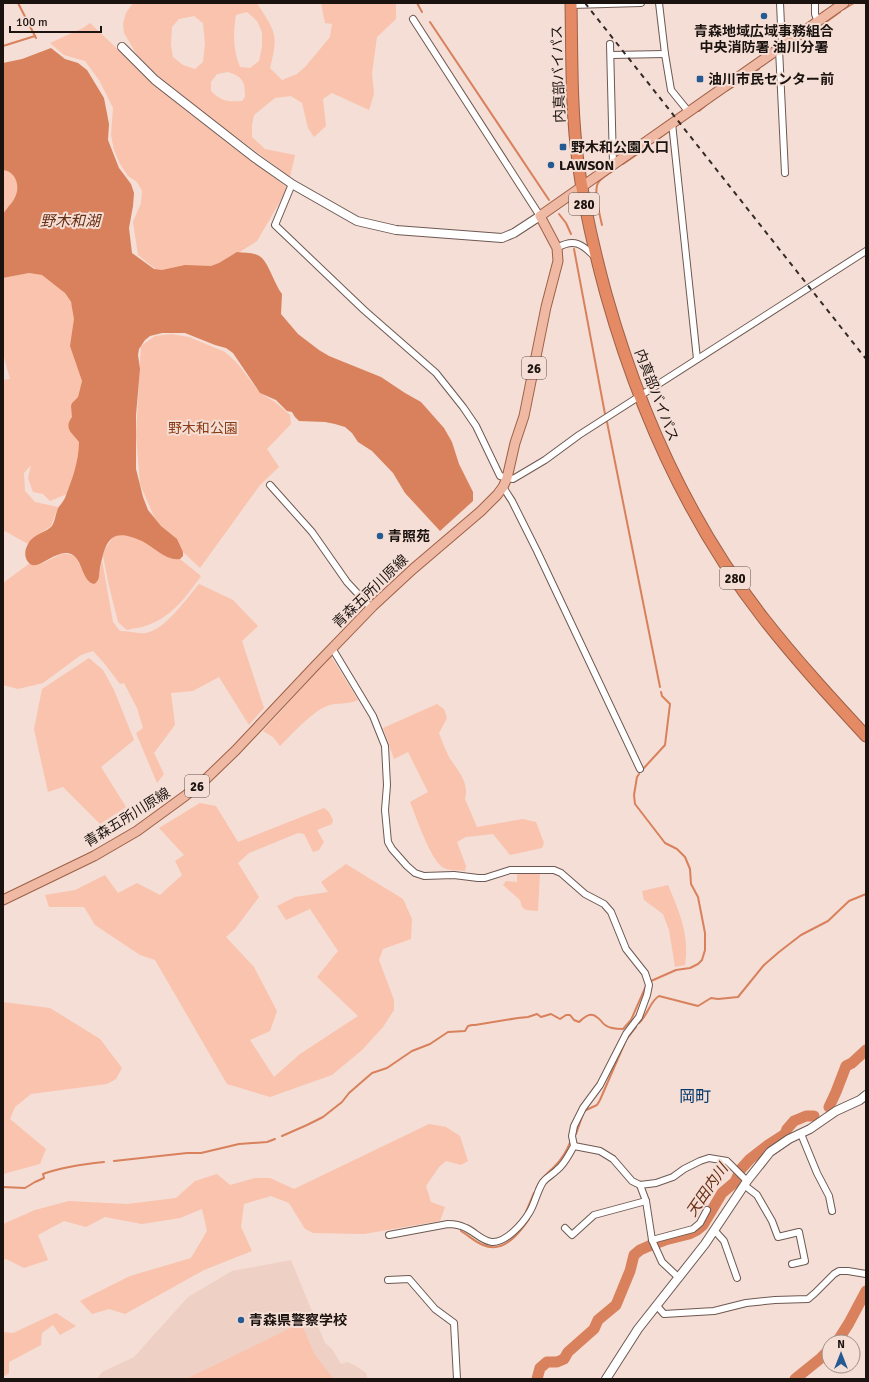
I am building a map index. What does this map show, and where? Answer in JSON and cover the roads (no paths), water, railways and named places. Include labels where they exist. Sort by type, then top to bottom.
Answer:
[{"type":"highway","name":"内真部バイパス","points":[[571,4],[574,107],[578,160],[586,217],[615,325],[640,397],[665,458],[695,515],[720,556],[763,618],[790,651],[866,736]]},
{"type":"main road","points":[[540,216],[844,3]]},
{"type":"main road","name":"青森五所川原線","points":[[3,900],[100,853],[137,831],[206,779],[236,750],[332,648],[372,608],[413,569],[481,511],[503,487],[507,478],[515,444],[524,416],[546,307],[558,265],[557,248],[540,216]]},
{"type":"street","points":[[571,4],[642,3]]},
{"type":"street","points":[[659,3],[671,90],[688,112]]},
{"type":"street","points":[[780,3],[780,48],[785,173]]},
{"type":"street","points":[[815,3],[815,14],[818,22]]},
{"type":"street","points":[[122,46],[171,93],[255,158],[292,184],[357,221],[396,230],[502,238],[514,233],[540,216],[413,19]]},
{"type":"street","points":[[610,44],[613,164]]},
{"type":"street","points":[[611,56],[665,54]]},
{"type":"street","points":[[672,123],[697,360]]},
{"type":"street","points":[[292,184],[275,225],[364,310],[436,373],[476,426],[500,476],[513,479],[545,460],[579,435],[866,251]]},
{"type":"street","points":[[557,248],[565,243],[576,243],[584,246],[596,257]]},
{"type":"street","points":[[270,485],[312,532],[347,582],[372,608]]},
{"type":"street","points":[[503,487],[512,501],[537,551],[640,769]]},
{"type":"street","points":[[332,648],[373,716],[385,746],[387,785],[385,810],[388,842],[392,849],[407,866],[415,873],[424,876],[454,875],[485,878],[510,870],[554,870],[561,872],[585,894],[604,904],[611,912],[626,949],[645,974],[649,985],[639,1017],[626,1034],[600,1085],[583,1108],[574,1126],[572,1136],[574,1146],[567,1159],[542,1184],[529,1213],[516,1230],[499,1242],[484,1240],[457,1224],[448,1224],[389,1234]]},
{"type":"street","points":[[606,1379],[638,1329],[715,1231],[746,1183],[770,1152],[789,1139],[810,1129],[866,1095]]},
{"type":"street","points":[[801,1134],[816,1173],[829,1196],[832,1211]]},
{"type":"street","points":[[574,1146],[600,1151],[613,1159],[632,1181],[640,1185],[664,1181],[673,1177],[684,1169],[709,1158],[727,1161],[757,1195],[772,1221],[778,1237],[799,1232],[804,1261],[792,1264]]},
{"type":"street","points":[[640,1185],[646,1201],[654,1243],[662,1262],[678,1277]]},
{"type":"street","points":[[565,1228],[572,1234],[594,1215],[646,1201]]},
{"type":"street","points":[[654,1243],[693,1229],[700,1223],[707,1210]]},
{"type":"street","points":[[715,1231],[724,1241],[737,1278]]},
{"type":"street","points":[[656,1306],[664,1314],[714,1312],[746,1303],[808,1299],[839,1271],[866,1274]]},
{"type":"street","points":[[388,1280],[409,1279],[435,1310],[454,1323],[456,1379]]},
{"type":"water","name":"野木和湖","points":[[51,48],[65,59],[78,63],[87,70],[104,98],[109,124],[108,140],[119,168],[131,184],[134,193],[129,228],[132,253],[154,269],[162,270],[185,265],[211,266],[237,252],[250,253],[260,256],[267,265],[282,294],[281,314],[298,334],[329,356],[381,377],[421,402],[444,428],[452,442],[459,464],[473,492],[473,501],[440,531],[405,493],[393,473],[372,451],[358,442],[352,433],[345,427],[325,422],[299,421],[292,412],[287,411],[276,400],[260,393],[233,353],[226,348],[185,333],[162,333],[150,336],[145,340],[139,349],[138,355],[140,369],[136,415],[136,469],[148,510],[161,526],[177,539],[183,552],[183,556],[180,559],[170,558],[142,541],[123,535],[117,536],[112,538],[108,543],[102,558],[98,579],[94,584],[87,579],[76,558],[67,553],[55,556],[39,564],[34,565],[28,562],[25,555],[28,544],[36,535],[52,526],[58,508],[65,498],[75,470],[79,442],[70,431],[68,425],[72,417],[71,406],[78,397],[82,381],[70,346],[74,319],[71,302],[65,293],[42,275],[29,273],[3,278],[3,216],[15,197],[17,192],[17,182],[12,174],[3,170],[3,63],[22,59]]},
{"type":"waterway","points":[[18,3],[36,38]]},
{"type":"waterway","points":[[417,3],[422,12]]},
{"type":"waterway","points":[[844,9],[854,3]]},
{"type":"waterway","points":[[822,25],[840,12]]},
{"type":"waterway","points":[[430,22],[549,200]]},
{"type":"waterway","points":[[799,40],[816,29]]},
{"type":"waterway","points":[[3,46],[35,36]]},
{"type":"waterway","points":[[781,53],[792,46]]},
{"type":"waterway","points":[[754,72],[759,69]]},
{"type":"waterway","points":[[738,83],[749,76]]},
{"type":"waterway","points":[[726,91],[733,87]]},
{"type":"waterway","points":[[699,111],[706,105]]},
{"type":"waterway","points":[[654,142],[669,131]]},
{"type":"waterway","points":[[623,164],[645,149]]},
{"type":"waterway","points":[[602,225],[597,204],[597,187],[601,179],[613,171]]},
{"type":"waterway","points":[[559,214],[566,223],[571,234]]},
{"type":"waterway","points":[[574,249],[605,414]]},
{"type":"waterway","points":[[607,422],[660,687]]},
{"type":"waterway","points":[[643,769],[665,745],[670,704],[662,696],[661,692]]},
{"type":"waterway","points":[[639,774],[637,777],[634,795],[635,804],[665,843],[677,849],[685,857],[690,869],[691,884],[698,897],[705,933],[705,950],[702,960],[698,964],[690,968],[676,970],[651,981]]},
{"type":"waterway","points":[[639,1023],[645,1016],[653,1001],[659,996],[698,1006],[711,998],[718,999],[738,997],[764,965],[779,952],[801,935],[828,921],[849,901],[866,894]]},
{"type":"waterway","points":[[282,1136],[323,1117],[342,1102],[349,1093],[372,1073],[387,1068],[412,1051],[430,1044],[448,1032],[465,1031],[468,1026],[472,1025],[528,1017],[537,1014],[541,1017],[551,1014],[560,1019],[566,1015],[570,1015],[574,1020],[579,1022],[583,1018],[592,1015],[609,1027],[623,1029],[631,1020],[646,986]]},
{"type":"waterway","points":[[576,1134],[584,1111],[597,1105],[600,1100],[626,1040],[636,1027]]},
{"type":"waterway","name":"天田内川","points":[[829,1107],[846,1066],[852,1063],[866,1050]]},
{"type":"waterway","name":"天田内川","points":[[537,1379],[540,1368],[547,1362],[557,1362],[564,1359],[568,1352],[594,1329],[598,1320],[616,1305],[630,1271],[634,1255],[640,1250],[649,1246],[689,1234],[697,1230],[703,1225],[722,1193],[735,1182],[741,1169],[750,1159],[785,1134],[787,1129],[794,1121],[806,1116],[814,1116]]},
{"type":"waterway","points":[[114,1161],[187,1153],[201,1153],[239,1144],[267,1142],[275,1139]]},
{"type":"waterway","points":[[536,1189],[542,1179],[562,1158],[571,1140]]},
{"type":"waterway","points":[[3,1187],[25,1188],[44,1178],[43,1174],[58,1169],[104,1162]]},
{"type":"waterway","points":[[526,1212],[534,1193]]},
{"type":"waterway","points":[[461,1231],[483,1245],[497,1247],[510,1241],[529,1219]]},
{"type":"waterway","name":"天田内川","points":[[842,1334],[866,1291]]},
{"type":"waterway","name":"天田内川","points":[[795,1379],[821,1358]]},
{"type":"railway","points":[[585,3],[866,359]]},
{"type":"place","name":"青森地域広域事務組合 中央消防署 油川分署","points":[[764,16]]},
{"type":"place","name":"油川市民センター前","points":[[700,79]]},
{"type":"place","name":"野木和公園入口","points":[[563,147]]},
{"type":"place","name":"LAWSON","points":[[551,165]]},
{"type":"place","name":"青照苑","points":[[380,536]]},
{"type":"place","name":"青森県警察学校","points":[[241,1320]]},
{"type":"district","name":"岡町","points":[[695,1096]]},
{"type":"park label","name":"野木和公園","points":[[203,428]]}]
